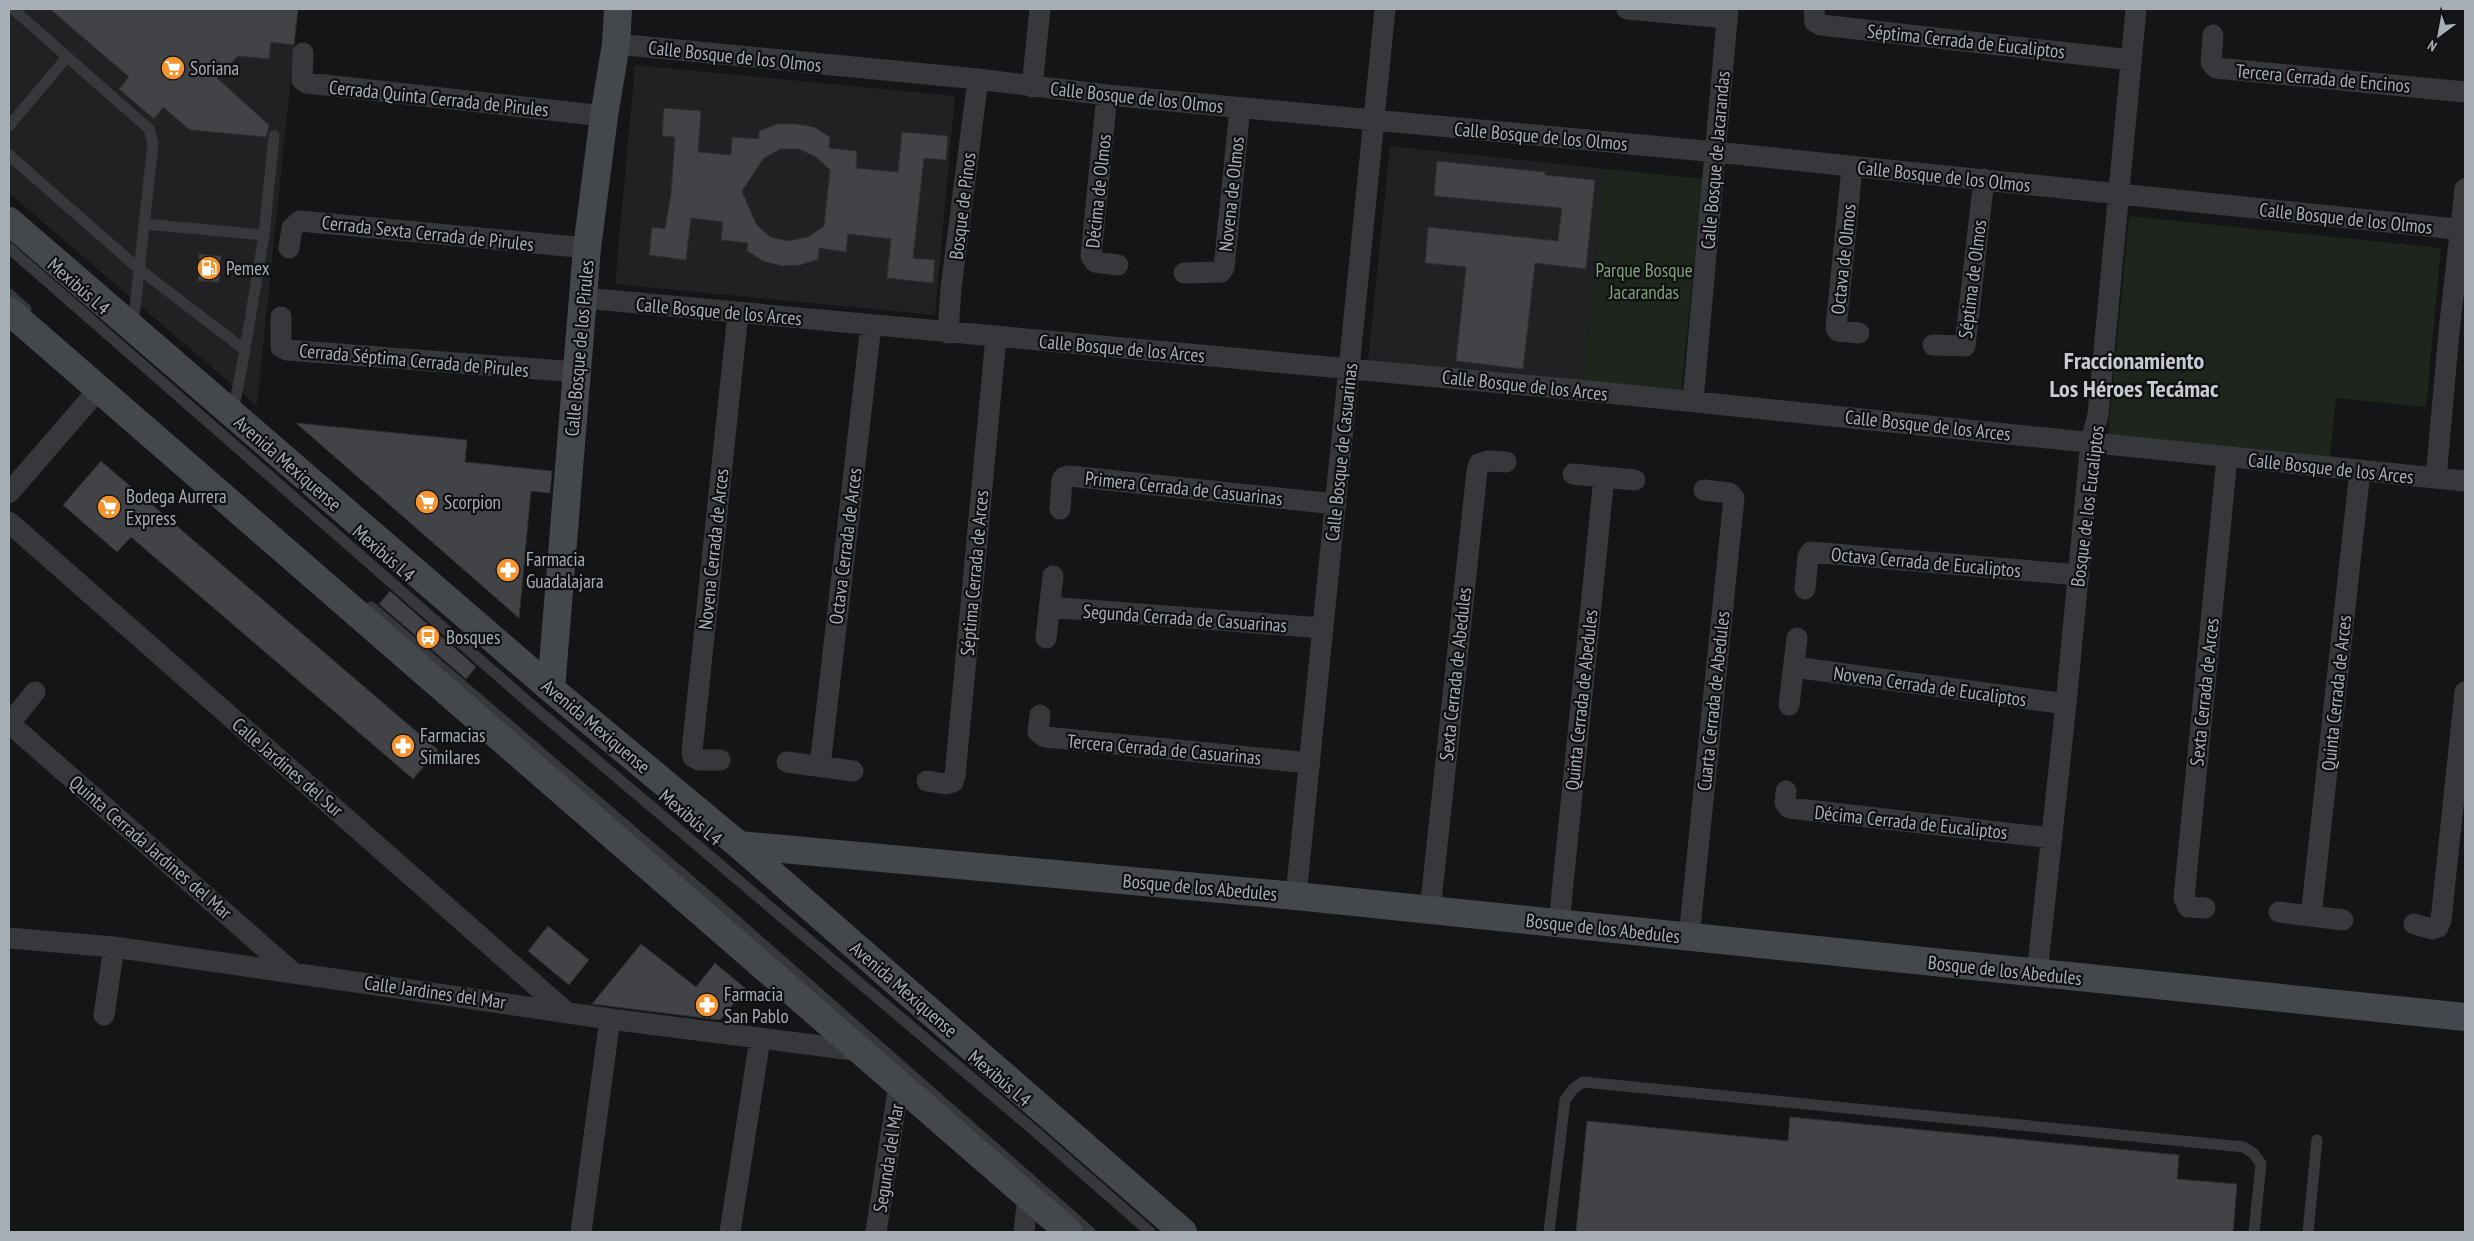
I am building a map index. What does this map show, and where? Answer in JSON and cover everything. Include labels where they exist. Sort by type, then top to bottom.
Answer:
[{"type":"main road","name":"Calle Bosque de los Pirules","points":[[551,689],[587,248],[604,116],[616,44],[618,9]]},
{"type":"main road","name":"Avenida Mexiquense","points":[[9,220],[551,689],[739,845],[1182,1232]]},
{"type":"main road","points":[[9,311],[1069,1232]]},
{"type":"main road","name":"Bosque de los Abedules","points":[[739,845],[1296,896],[2465,1017]]},
{"type":"street","points":[[1032,86],[1040,9]]},
{"type":"street","name":"Calle Bosque de Casuarinas","points":[[1296,896],[1385,9]]},
{"type":"street","points":[[1627,9],[1728,13]]},
{"type":"street","name":"Séptima Cerrada de Eucaliptos","points":[[1814,9],[1815,22],[1821,25],[2131,60]]},
{"type":"street","name":"Bosque de los Eucaliptos","points":[[2036,974],[2066,704],[2090,441],[2098,415],[2136,9]]},
{"type":"street","name":"Calle Bosque de Jacarandas","points":[[1693,401],[1728,13]]},
{"type":"street","name":"Tercera Cerrada de Encinos","points":[[2213,35],[2211,62],[2216,68],[2465,92]]},
{"type":"street","name":"Calle Bosque de los Olmos","points":[[616,44],[978,79],[1107,95],[1716,152],[2464,229]]},
{"type":"street","name":"Cerrada Quinta Cerrada de Pirules","points":[[303,53],[301,75],[302,80],[307,83],[604,116]]},
{"type":"street","name":"Bosque de Pinos","points":[[948,333],[951,288],[978,79]]},
{"type":"street","name":"Décima de Olmos","points":[[1107,95],[1091,256],[1095,262],[1118,265]]},
{"type":"street","name":"Novena de Olmos","points":[[1184,273],[1215,273],[1221,272],[1224,268],[1240,108]]},
{"type":"street","name":"Octava de Olmos","points":[[1852,167],[1836,328],[1838,331],[1859,333]]},
{"type":"street","name":"Séptima de Olmos","points":[[1933,345],[1965,346],[1984,180]]},
{"type":"street","points":[[2436,478],[2449,332],[2464,229],[2465,189]]},
{"type":"street","name":"Cerrada Sexta Cerrada de Pirules","points":[[289,248],[292,228],[300,220],[587,248]]},
{"type":"street","name":"Calle Bosque de los Arces","points":[[584,298],[1693,401],[2090,441],[2227,458],[2465,481]]},
{"type":"street","name":"Novena Cerrada de Arces","points":[[720,760],[700,760],[693,757],[692,751],[738,313]]},
{"type":"street","name":"Cerrada Séptima Cerrada de Pirules","points":[[281,317],[281,347],[287,350],[576,372]]},
{"type":"street","name":"Octava Cerrada de Arces","points":[[820,766],[871,325]]},
{"type":"street","name":"Séptima Cerrada de Arces","points":[[927,781],[946,784],[953,782],[955,776],[996,337]]},
{"type":"street","points":[[9,493],[98,390]]},
{"type":"street","name":"Sexta Cerrada de Arces","points":[[2205,908],[2188,907],[2184,898],[2227,458]]},
{"type":"street","name":"Sexta Cerrada de Abedules","points":[[1430,911],[1477,471],[1479,464],[1488,461],[1506,462]]},
{"type":"street","name":"Quinta Cerrada de Arces","points":[[2311,916],[2360,471]]},
{"type":"street","points":[[1573,474],[1635,480]]},
{"type":"street","name":"Primera Cerrada de Casuarinas","points":[[1060,509],[1062,480],[1064,476],[1336,504]]},
{"type":"street","name":"Quinta Cerrada de Abedules","points":[[1559,923],[1604,477]]},
{"type":"street","name":"Cuarta Cerrada de Abedules","points":[[1689,937],[1734,498],[1730,493],[1704,490]]},
{"type":"street","name":"Calle Jardines del Sur","points":[[9,522],[566,1012]]},
{"type":"street","name":"Octava Cerrada de Eucaliptos","points":[[1805,589],[1808,556],[1811,552],[2079,575]]},
{"type":"street","points":[[1046,638],[1053,576]]},
{"type":"street","name":"Segunda Cerrada de Casuarinas","points":[[1049,607],[1322,628]]},
{"type":"street","points":[[1789,705],[1797,638]]},
{"type":"street","name":"Novena Cerrada de Eucaliptos","points":[[1794,667],[2066,704]]},
{"type":"street","name":"Quinta Cerrada Jardines del Mar","points":[[35,692],[9,723],[292,972]]},
{"type":"street","points":[[2414,924],[2432,929],[2438,927],[2441,920],[2465,692]]},
{"type":"street","name":"Tercera Cerrada de Casuarinas","points":[[1040,715],[1038,732],[1045,737],[1310,763]]},
{"type":"street","points":[[787,762],[853,771]]},
{"type":"street","name":"Décima Cerrada de Eucaliptos","points":[[1786,791],[1785,804],[1789,808],[2052,838]]},
{"type":"street","points":[[2279,912],[2343,920]]},
{"type":"street","name":"Calle Jardines del Mar","points":[[11,935],[114,946],[610,1019],[861,1051]]},
{"type":"street","points":[[104,1015],[114,946]]},
{"type":"street","points":[[581,1232],[610,1019]]},
{"type":"street","points":[[730,1232],[760,1039]]},
{"type":"street","name":"Segunda del Mar","points":[[876,1232],[899,1084]]},
{"type":"street","points":[[1024,1232],[1028,1196]]},
{"type":"lane","points":[[13,9],[149,129],[153,144],[133,327]]},
{"type":"lane","points":[[9,126],[67,56]]},
{"type":"lane","points":[[232,414],[245,350],[264,235],[274,136]]},
{"type":"lane","points":[[9,155],[139,269],[245,350]]},
{"type":"lane","points":[[144,224],[264,235]]},
{"type":"lane","name":"Mexibús L4","points":[[9,248],[535,708],[1037,1133],[1150,1232]]},
{"type":"lane","points":[[9,294],[38,319]]},
{"type":"lane","points":[[364,602],[717,904],[1090,1232]]},
{"type":"lane","points":[[1549,1232],[1564,1100],[1573,1089],[1583,1082],[2244,1147],[2254,1154],[2261,1164],[2254,1232]]},
{"type":"lane","points":[[2308,1232],[2317,1140]]},
{"type":"shaded area","points":[[9,9],[298,9],[257,406],[9,193]]},
{"type":"shaded area","points":[[635,65],[955,96],[935,315],[615,284]]},
{"type":"shaded area","points":[[1390,146],[1606,169],[1584,383],[1368,360]]},
{"type":"green space","name":"Parque Bosque Jacarandas","points":[[1606,169],[1703,179],[1681,393],[1584,383]]},
{"type":"green space","points":[[2129,216],[2441,248],[2426,407],[2336,398],[2330,457],[2108,434]]},
{"type":"building","name":"Soriana","points":[[50,9],[298,9],[294,45],[271,42],[269,59],[238,56],[217,78],[269,125],[266,137],[190,130],[163,107],[154,119],[119,89],[129,77]]},
{"type":"building","points":[[664,108],[701,111],[698,152],[731,155],[732,137],[759,139],[759,131],[777,124],[796,124],[814,127],[830,137],[829,148],[857,151],[856,168],[898,172],[902,132],[948,136],[946,160],[924,158],[913,258],[935,260],[933,283],[887,278],[891,239],[848,234],[846,252],[819,248],[818,259],[800,265],[782,266],[763,261],[747,251],[748,243],[721,240],[723,222],[691,218],[686,260],[649,255],[652,227],[665,229],[671,194],[675,137],[662,136]],"holes":[[[780,149],[799,149],[816,157],[830,170],[824,226],[808,237],[789,241],[770,237],[756,224],[742,191],[763,159]]]},
{"type":"building","points":[[1437,161],[1545,172],[1545,175],[1595,180],[1586,269],[1535,263],[1523,369],[1456,361],[1466,267],[1425,263],[1428,227],[1558,241],[1562,208],[1434,196]]},
{"type":"building","name":"Pemex","points":[[199,254],[221,256],[219,282],[198,281]]},
{"type":"building","points":[[296,423],[467,440],[465,462],[552,471],[550,493],[531,491],[519,618]]},
{"type":"building","points":[[101,461],[438,750],[413,779],[131,537],[117,552],[63,505]]},
{"type":"building","points":[[390,591],[476,667],[466,679],[379,604]]},
{"type":"building","points":[[548,926],[589,960],[569,985],[528,951]]},
{"type":"building","points":[[641,944],[696,987],[715,963],[746,989],[720,1020],[592,1004]]},
{"type":"building","points":[[1790,1117],[2179,1155],[2177,1179],[2237,1184],[2233,1232],[1576,1232],[1587,1121],[1788,1141]]},
{"type":"place","name":"Soriana","points":[[173,68]]},
{"type":"place","name":"Pemex","points":[[209,268]]},
{"type":"place","name":"Scorpion","points":[[427,502]]},
{"type":"place","name":"Bodega Aurrera Express","points":[[109,507]]},
{"type":"place","name":"Farmacia Guadalajara","points":[[508,570]]},
{"type":"place","name":"Bosques","points":[[428,637]]},
{"type":"place","name":"Farmacias Similares","points":[[403,746]]},
{"type":"place","name":"Farmacia San Pablo","points":[[707,1005]]},
{"type":"district","name":"Fraccionamiento Los Héroes Tecámac","points":[[2134,375]]}]
